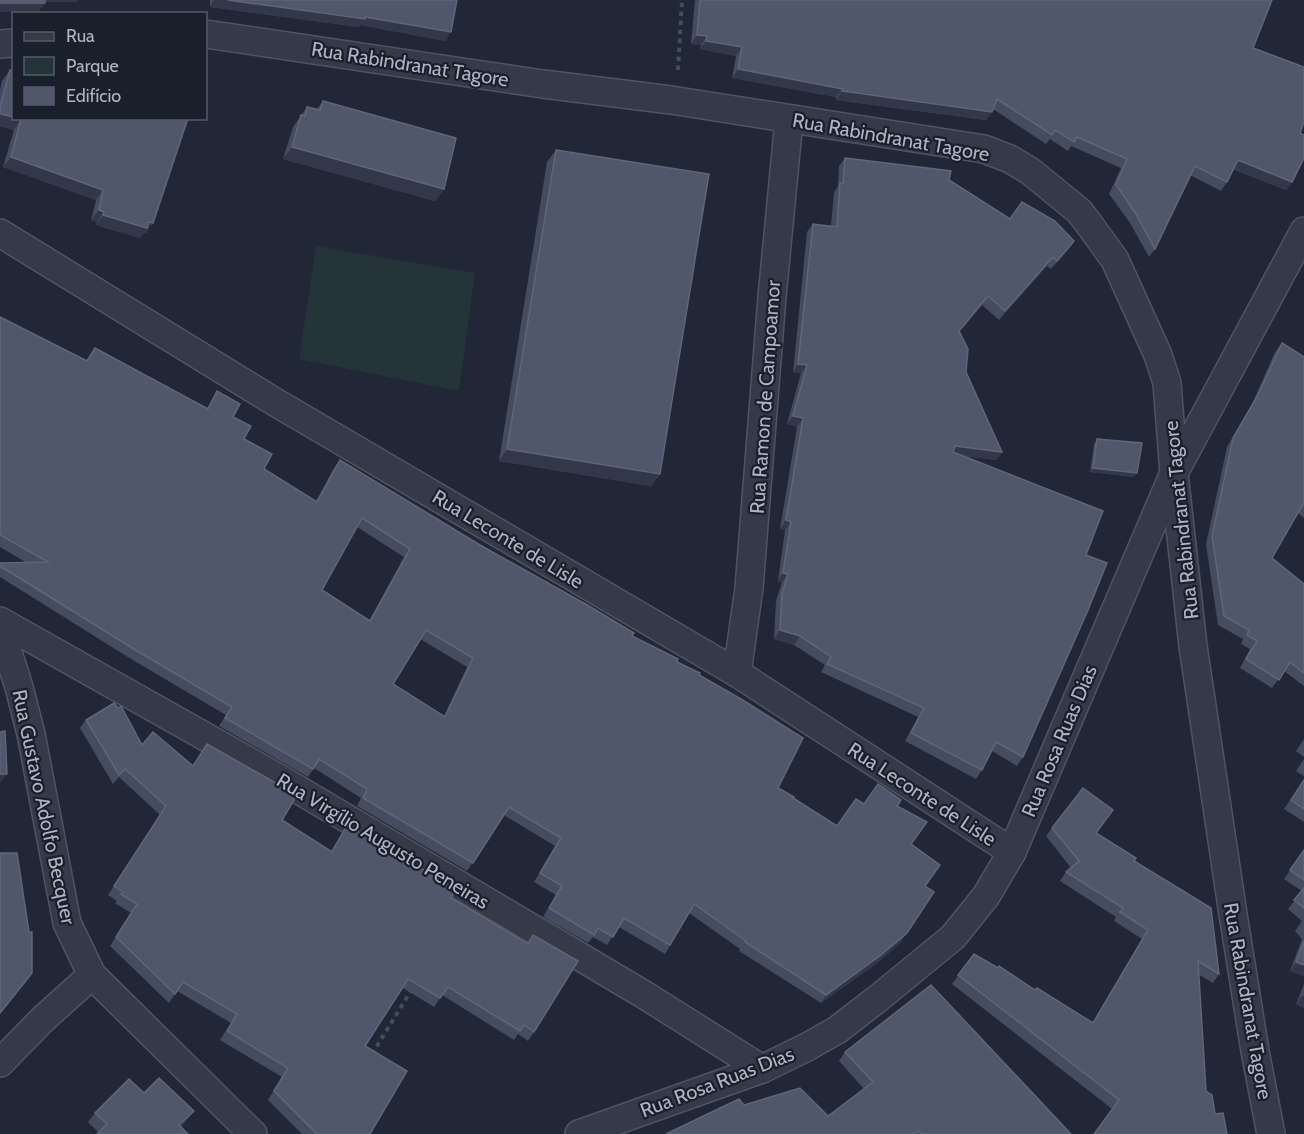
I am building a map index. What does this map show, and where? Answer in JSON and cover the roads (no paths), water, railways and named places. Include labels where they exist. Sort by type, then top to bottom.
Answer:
[{"type":"street","name":"Rua Rabindranat Tagore","points":[[207,34],[543,84],[677,101],[984,149],[1010,159],[1030,171],[1079,211],[1115,260],[1158,355],[1167,383],[1174,473],[1193,646],[1233,914],[1271,1134]]},
{"type":"street","name":"Rua Ramon de Campoamor","points":[[737,673],[749,588],[772,297],[789,120]]},
{"type":"street","name":"Rua Rosa Ruas Dias","points":[[579,1134],[762,1068],[807,1047],[837,1029],[876,1000],[953,937],[986,896],[1012,852],[1174,473],[1304,231]]},
{"type":"street","name":"Rua Leconte de Lisle","points":[[0,233],[275,402],[737,673],[1012,852]]},
{"type":"street","name":"Rua Virgílio Augusto Peneiras","points":[[0,621],[282,780],[633,988],[762,1068]]},
{"type":"street","name":"Rua Gustavo Adolfo Becquer","points":[[0,627],[31,734],[67,924],[92,975],[253,1134]]},
{"type":"street","points":[[0,1063],[92,975]]}]
